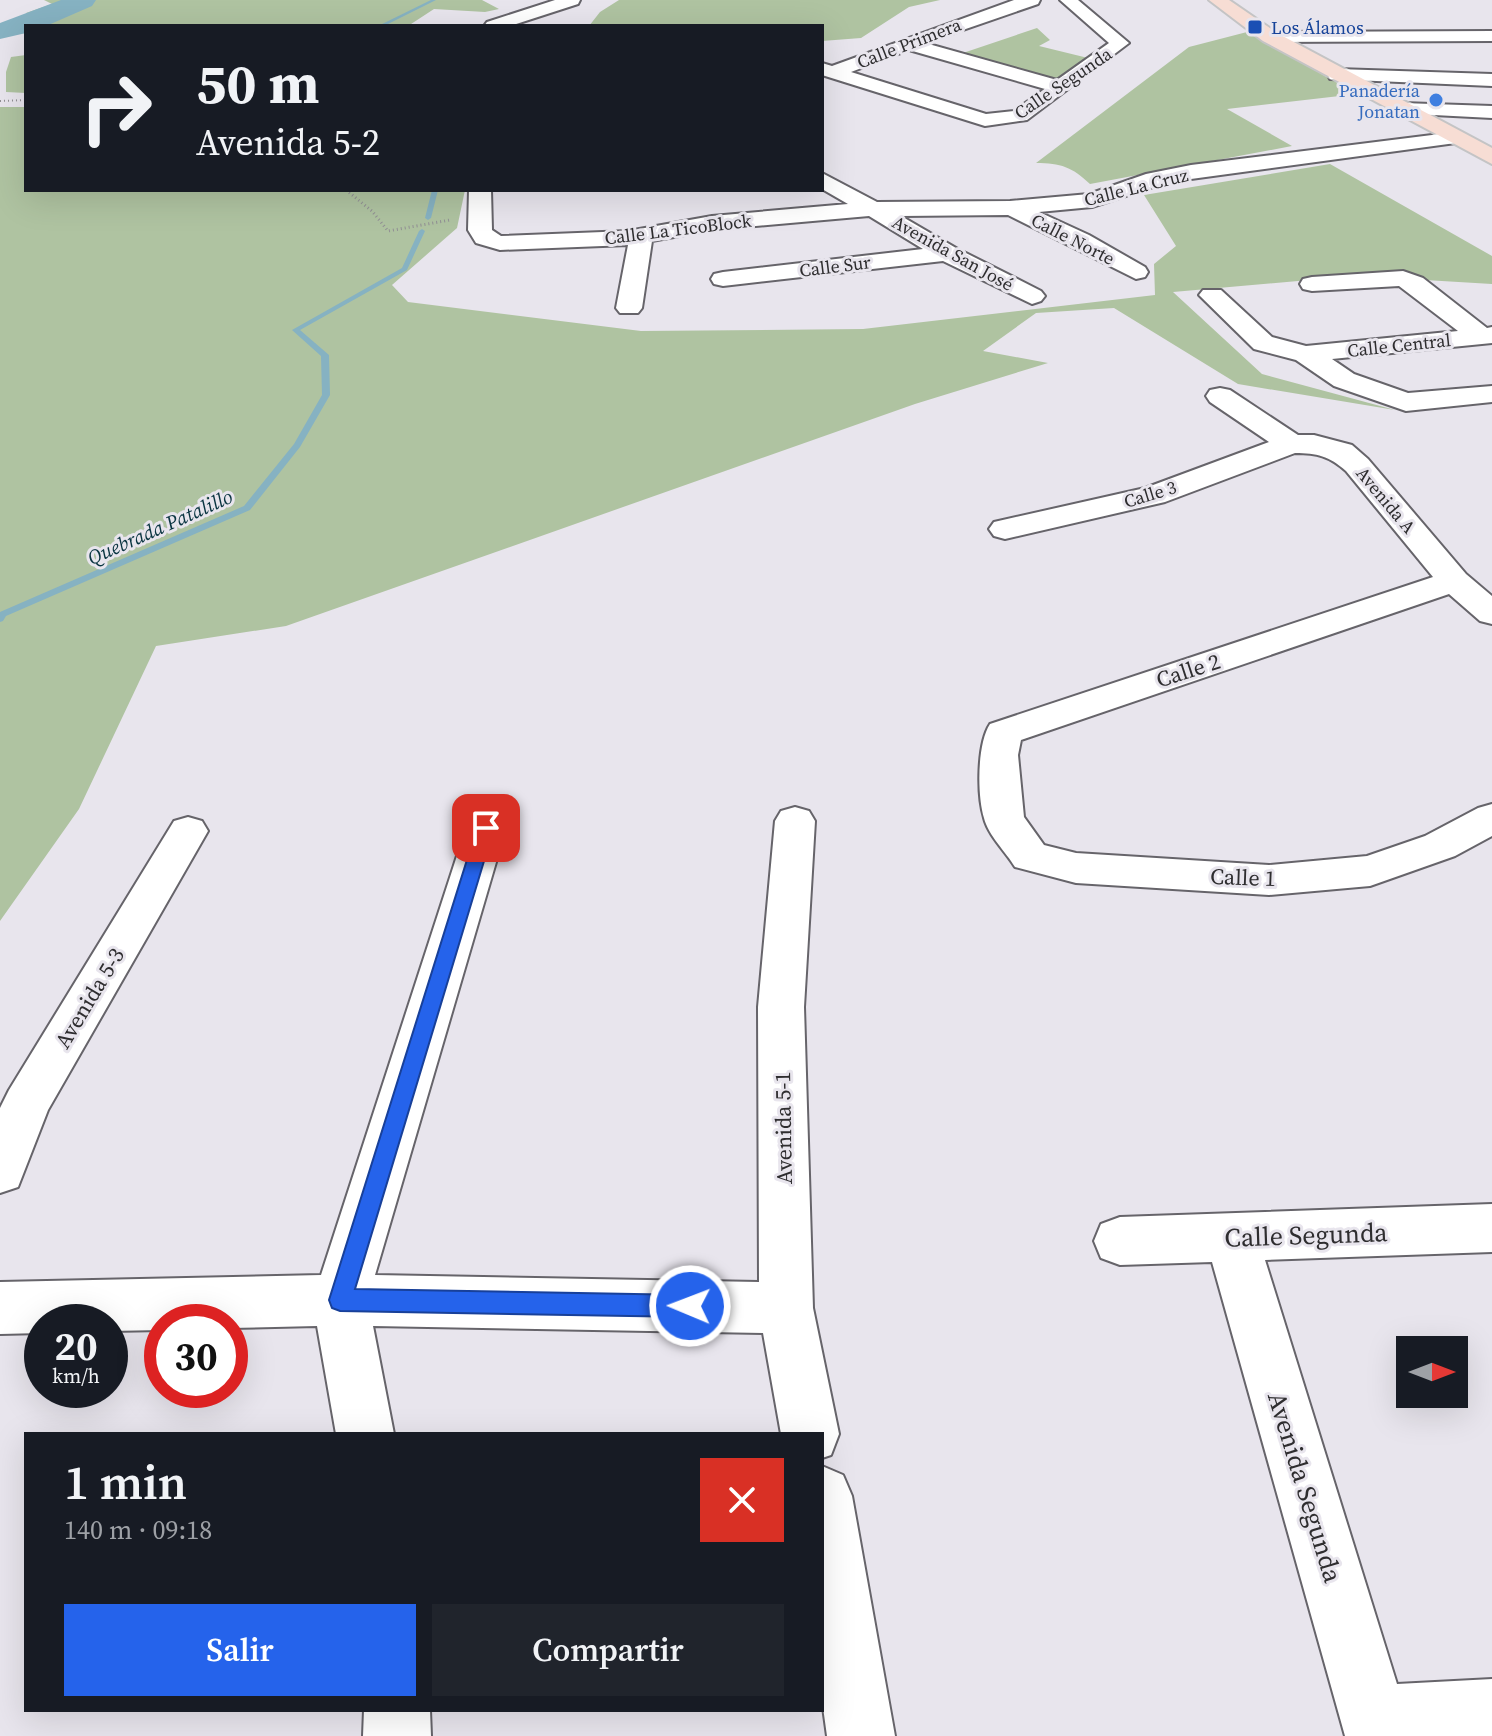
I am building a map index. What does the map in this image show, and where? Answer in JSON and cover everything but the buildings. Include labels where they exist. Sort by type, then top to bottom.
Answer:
[{"type":"main road","points":[[1218,0],[1270,37],[1492,157]]},
{"type":"street","points":[[499,24],[572,0]]},
{"type":"street","name":"Calle Primera","points":[[827,70],[911,45],[960,23],[1032,0]]},
{"type":"street","name":"Calle Segunda","points":[[827,70],[985,120],[1020,116],[1120,43],[1068,0]]},
{"type":"street","points":[[1437,17],[1462,35]]},
{"type":"street","points":[[1423,35],[1445,52]]},
{"type":"street","points":[[1270,37],[1492,36]]},
{"type":"street","points":[[911,45],[1061,87]]},
{"type":"street","points":[[1337,75],[1492,80]]},
{"type":"street","points":[[1402,109],[1492,112]]},
{"type":"street","name":"Calle La Cruz","points":[[873,209],[1010,208],[1092,200],[1154,179],[1191,172],[1456,138]]},
{"type":"street","points":[[824,181],[873,209]]},
{"type":"street","name":"Calle La TicoBlock","points":[[480,192],[480,230],[484,238],[500,243],[641,236],[712,223],[873,209]]},
{"type":"street","name":"Calle Norte","points":[[1010,208],[1081,240],[1136,272]]},
{"type":"street","name":"Avenida San José","points":[[873,209],[947,253],[1032,296]]},
{"type":"street","points":[[629,308],[641,236]]},
{"type":"street","name":"Calle Sur","points":[[723,279],[947,253]]},
{"type":"street","points":[[1312,284],[1403,278],[1487,336]]},
{"type":"street","points":[[1212,295],[1263,343],[1306,354],[1344,380],[1406,402],[1492,394]]},
{"type":"street","name":"Calle Central","points":[[1306,354],[1487,336]]},
{"type":"street","name":"Avenida A","points":[[1220,396],[1291,444],[1314,444],[1341,451],[1357,465],[1454,581],[1492,614]]},
{"type":"street","name":"Calle 3","points":[[1005,529],[1154,495],[1291,444]]},
{"type":"street","name":"Calle 2","points":[[1004,819],[999,755],[1003,733],[1454,581]]},
{"type":"street","name":"Calle 1","points":[[1004,819],[1030,856],[1076,868],[1269,880],[1370,871],[1440,846],[1492,818]]},
{"type":"street","name":"Avenida 5-1","points":[[795,821],[781,1007],[786,1308],[810,1432]]},
{"type":"street","points":[[365,1432],[340,1300],[486,828]]},
{"type":"street","name":"Avenida 5-3","points":[[0,1171],[26,1104],[188,831]]},
{"type":"street","name":"Calle Segunda","points":[[1120,1241],[1492,1228]]},
{"type":"street","name":"Avenida Segunda","points":[[1232,1239],[1377,1727]]},
{"type":"street","points":[[0,1308],[340,1300],[786,1308]]},
{"type":"street","points":[[824,1508],[861,1736]]},
{"type":"street","points":[[397,1712],[397,1736]]},
{"type":"street","points":[[1377,1727],[1492,1712]]},
{"type":"path","points":[[0,101],[24,100]]},
{"type":"path","points":[[348,192],[372,211],[388,231],[482,216]]},
{"type":"green space","points":[[44,0],[482,0],[499,9],[485,12],[434,9],[411,24],[24,24],[24,33],[0,35],[0,27],[31,19],[26,13],[52,4]]},
{"type":"green space","points":[[619,0],[940,0],[909,7],[861,38],[824,41],[824,24],[591,24],[600,12]]},
{"type":"green space","points":[[1037,28],[1050,40],[1039,46],[1088,58],[1061,78],[1049,79],[960,54]]},
{"type":"green space","points":[[1247,32],[1357,94],[1227,109],[1292,146],[1090,184],[1066,167],[1036,163],[1189,47]]},
{"type":"green space","points":[[24,55],[24,93],[6,92],[6,72],[11,57]]},
{"type":"green space","points":[[0,107],[24,107],[24,192],[465,192],[457,228],[392,285],[408,302],[641,331],[863,329],[1155,295],[1154,264],[1176,246],[1144,195],[1330,164],[1492,256],[1492,284],[1425,280],[1399,272],[1173,292],[1262,374],[1395,410],[1238,384],[1114,308],[1036,313],[983,351],[1048,363],[915,404],[286,626],[156,646],[79,809],[0,921]]},
{"type":"waterway","points":[[28,24],[83,0]]},
{"type":"waterway","name":"Quebrada Patalillo","points":[[384,24],[434,0]]},
{"type":"waterway","points":[[0,31],[24,25]]},
{"type":"waterway","name":"Quebrada Patalillo","points":[[428,218],[434,192]]},
{"type":"waterway","name":"Quebrada Patalillo","points":[[0,619],[3,614],[247,508],[297,445],[326,395],[325,355],[295,330],[405,269],[422,231]]},
{"type":"place","name":"Los Álamos","points":[[1255,27]]},
{"type":"place","name":"Panadería Jonatan","points":[[1436,100]]},
{"type":"route","points":[[486,828],[340,1300],[690,1306]]}]
